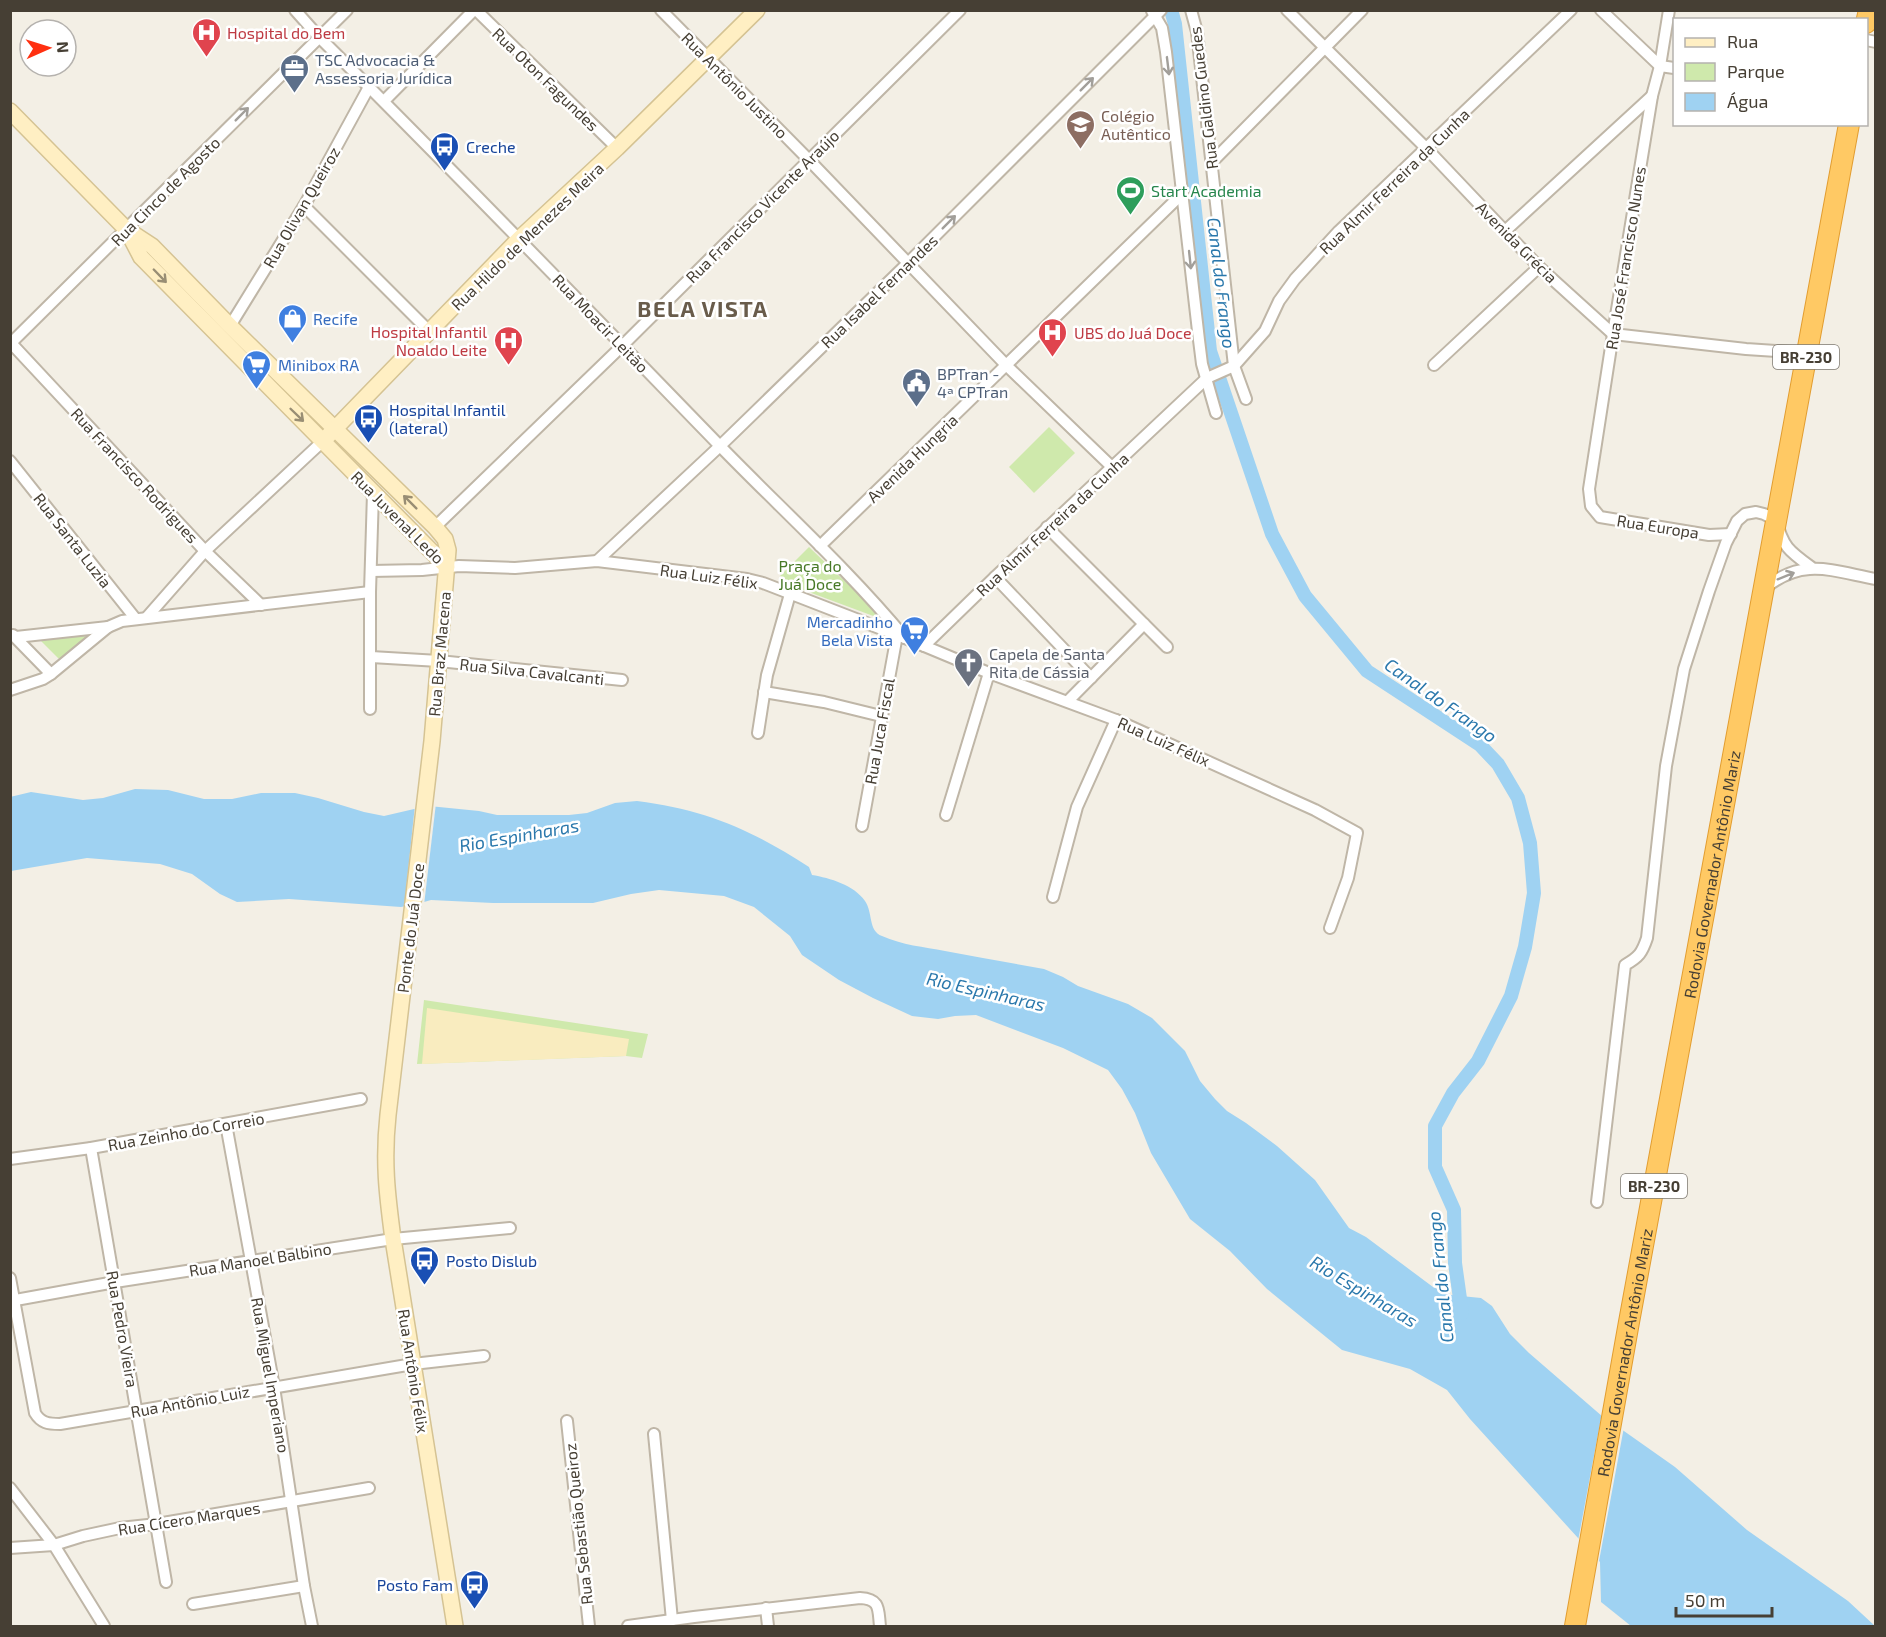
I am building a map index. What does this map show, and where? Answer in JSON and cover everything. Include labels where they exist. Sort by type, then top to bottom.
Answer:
[{"type":"highway","name":"Rodovia Governador Antônio Mariz","points":[[1575,1626],[1849,126]]},
{"type":"main road","name":"Rua Hildo de Menezes Meira","points":[[323,441],[519,239],[617,148],[757,10]]},
{"type":"main road","name":"Rua Juvenal Ledo","points":[[10,111],[126,229],[152,246],[230,326],[435,527],[445,539],[448,550],[447,567]]},
{"type":"main road","name":"Rua Juvenal Ledo","points":[[126,229],[141,256],[250,370],[447,567]]},
{"type":"main road","name":"Rua Braz Macena","points":[[432,741],[447,567]]},
{"type":"main road","name":"Ponte do Juá Doce","points":[[388,1115],[432,741]]},
{"type":"main road","name":"Rua Antônio Félix","points":[[388,1115],[385,1140],[385,1180],[455,1626]]},
{"type":"street","name":"Rua Moacir Leitão","points":[[295,10],[874,601],[901,637]]},
{"type":"street","name":"Rua Cinco de Agosto","points":[[11,344],[347,10]]},
{"type":"street","points":[[384,101],[475,10]]},
{"type":"street","name":"Rua Oton Fagundes","points":[[475,10],[617,148]]},
{"type":"street","name":"Rua Antônio Justino","points":[[662,10],[1007,366],[1112,466]]},
{"type":"street","name":"Rua Francisco Vicente Araújo","points":[[435,527],[623,345],[960,10]]},
{"type":"street","name":"Rua Galdino Guedes","points":[[1191,10],[1197,32],[1232,367],[1246,399]]},
{"type":"street","name":"Avenida Grécia","points":[[1287,10],[1427,149],[1539,267],[1613,334]]},
{"type":"street","points":[[1211,163],[1362,10]]},
{"type":"street","name":"Rua Almir Ferreira da Cunha","points":[[924,646],[1047,527],[1210,377],[1232,367],[1265,331],[1279,301],[1295,279],[1339,231],[1571,10]]},
{"type":"street","points":[[1601,10],[1660,66],[1673,68]]},
{"type":"street","name":"Rua José Francisco Nunes","points":[[1591,506],[1589,489],[1613,334],[1652,96],[1660,66],[1669,10]]},
{"type":"street","name":"Rua Galdino Guedes","points":[[1156,12],[1162,28],[1166,52],[1198,340],[1202,364],[1210,377],[1216,413]]},
{"type":"street","name":"Rua Isabel Fernandes","points":[[597,561],[720,446],[908,263],[1156,12]]},
{"type":"street","name":"Rua Olivan Queiroz","points":[[230,326],[304,206],[369,87]]},
{"type":"street","points":[[1505,231],[1652,96]]},
{"type":"street","name":"Avenida Hungria","points":[[820,546],[1183,193]]},
{"type":"street","points":[[304,206],[430,332]]},
{"type":"street","points":[[1434,365],[1539,267]]},
{"type":"street","points":[[1613,334],[1736,348],[1806,353]]},
{"type":"street","name":"Rua Francisco Rodrigues","points":[[11,344],[206,551],[261,605]]},
{"type":"street","name":"Rua Hildo de Menezes Meira","points":[[141,618],[206,551],[323,441]]},
{"type":"street","name":"Rua Santa Luzia","points":[[10,461],[141,618]]},
{"type":"street","points":[[370,709],[373,493]]},
{"type":"street","name":"Rua Europa","points":[[1591,506],[1600,517],[1709,534],[1731,534]]},
{"type":"street","points":[[1597,1202],[1625,965],[1642,952],[1647,938],[1666,766],[1684,669],[1709,591],[1737,521],[1745,514],[1764,513],[1776,520],[1787,549],[1811,567]]},
{"type":"street","points":[[1047,527],[1167,647]]},
{"type":"street","name":"Rua Luiz Félix","points":[[371,571],[447,567],[515,568],[597,561],[734,576],[763,583],[989,673],[1116,720],[1315,810],[1357,833],[1348,878],[1330,928]]},
{"type":"street","points":[[1764,589],[1789,573],[1811,567],[1875,579]]},
{"type":"street","points":[[995,577],[1091,678]]},
{"type":"street","points":[[10,690],[43,679],[108,627],[122,621],[370,592]]},
{"type":"street","points":[[758,734],[773,650],[790,594]]},
{"type":"street","points":[[1068,701],[1144,624]]},
{"type":"street","points":[[13,635],[108,627]]},
{"type":"street","points":[[13,635],[51,674]]},
{"type":"street","name":"Rua Juca Fiscal","points":[[862,826],[881,716],[901,637]]},
{"type":"street","name":"Rua Silva Cavalcanti","points":[[371,657],[439,661],[622,680]]},
{"type":"street","points":[[946,815],[989,673]]},
{"type":"street","points":[[764,692],[824,702],[881,716]]},
{"type":"street","points":[[1053,897],[1077,807],[1116,720]]},
{"type":"street","name":"Rua Zeinho do Correio","points":[[10,1159],[91,1148],[361,1099]]},
{"type":"street","name":"Rua Miguel Imperiano","points":[[226,1124],[274,1387],[312,1626]]},
{"type":"street","name":"Rua Pedro Vieira","points":[[91,1148],[116,1282],[166,1582]]},
{"type":"street","name":"Rua Manoel Balbino","points":[[13,1300],[393,1239],[510,1228]]},
{"type":"street","points":[[10,1278],[13,1300]]},
{"type":"street","name":"Rua Antônio Luiz","points":[[13,1300],[35,1413],[45,1423],[60,1424],[413,1364],[484,1356]]},
{"type":"street","name":"Rua Sebastião Queiroz","points":[[567,1421],[589,1626]]},
{"type":"street","points":[[654,1434],[672,1620]]},
{"type":"street","points":[[10,1488],[54,1545],[104,1626]]},
{"type":"street","name":"Rua Cícero Marques","points":[[10,1548],[54,1545],[120,1528],[157,1524],[369,1488]]},
{"type":"street","points":[[193,1604],[304,1586]]},
{"type":"street","points":[[628,1626],[672,1620],[694,1622],[766,1608],[860,1598],[875,1601],[880,1626]]},
{"type":"street","points":[[766,1608],[768,1626]]},
{"type":"green space","points":[[1049,427],[1075,453],[1034,493],[1009,467]]},
{"type":"green space","name":"Praça do Juá Doce","points":[[809,547],[877,612],[876,617],[798,588],[780,576]]},
{"type":"green space","points":[[96,634],[59,659],[40,640]]},
{"type":"green space","points":[[424,1000],[648,1034],[642,1058],[626,1056],[417,1064]]},
{"type":"sand","points":[[427,1008],[629,1039],[626,1056],[422,1064]]},
{"type":"water","points":[[135,789],[168,790],[204,799],[232,799],[261,793],[295,793],[384,816],[427,806],[416,904],[401,907],[289,899],[237,902],[220,894],[192,874],[160,864],[87,858],[11,871],[10,797],[31,792],[83,800],[103,798]]},
{"type":"water","name":"Rio Espinharas","points":[[637,801],[706,816],[767,842],[809,867],[812,875],[834,880],[860,895],[867,905],[875,930],[882,936],[897,942],[1044,969],[1078,986],[1128,1004],[1152,1018],[1185,1051],[1200,1081],[1215,1099],[1227,1111],[1277,1146],[1315,1180],[1349,1228],[1366,1237],[1433,1287],[1451,1295],[1481,1298],[1492,1306],[1510,1334],[1529,1353],[1610,1423],[1588,1549],[1470,1419],[1447,1390],[1410,1369],[1342,1350],[1267,1289],[1230,1251],[1190,1219],[1151,1153],[1135,1113],[1122,1089],[1108,1070],[1063,1048],[976,1015],[938,1019],[912,1016],[839,980],[802,955],[790,936],[754,907],[724,896],[659,890],[593,903],[493,903],[431,900],[417,904],[429,806],[497,815],[569,815],[587,813],[615,803]]},
{"type":"water","points":[[1614,1424],[1675,1467],[1747,1530],[1848,1601],[1875,1626],[1631,1626],[1601,1602],[1600,1562],[1591,1552]]},
{"type":"pier","points":[[436,803],[424,905],[404,909],[415,805]]},
{"type":"pier","points":[[1602,1413],[1624,1427],[1597,1572],[1597,1563],[1578,1541]]},
{"type":"waterway","name":"Canal do Frango","points":[[1171,10],[1175,24],[1210,351],[1272,534],[1305,596],[1367,671],[1480,745],[1498,764],[1518,798],[1530,843],[1534,893],[1525,947],[1511,996],[1478,1061],[1453,1093],[1435,1126],[1435,1167],[1454,1210],[1455,1263],[1462,1313]]},
{"type":"place","name":"Hospital do Bem","points":[[206,58]]},
{"type":"place","name":"TSC Advocacia & Assessoria Jurídica","points":[[294,94]]},
{"type":"place","name":"Colégio Autêntico","points":[[1080,150]]},
{"type":"place","name":"Creche","points":[[445,172]]},
{"type":"place","name":"Start Academia","points":[[1130,216]]},
{"type":"place","name":"Recife","points":[[292,344]]},
{"type":"place","name":"UBS do Juá Doce","points":[[1053,358]]},
{"type":"place","name":"Hospital Infantil Noaldo Leite","points":[[508,366]]},
{"type":"place","name":"Minibox RA","points":[[257,390]]},
{"type":"place","name":"BPTran - 4ª CPTran","points":[[916,408]]},
{"type":"place","name":"Hospital Infantil (lateral)","points":[[368,444]]},
{"type":"place","name":"Mercadinho Bela Vista","points":[[914,656]]},
{"type":"place","name":"Capela de Santa Rita de Cássia","points":[[968,688]]},
{"type":"place","name":"Posto Dislub","points":[[425,1286]]},
{"type":"place","name":"Posto Fam","points":[[474,1610]]},
{"type":"district","name":"BELA VISTA","points":[[703,308]]}]
